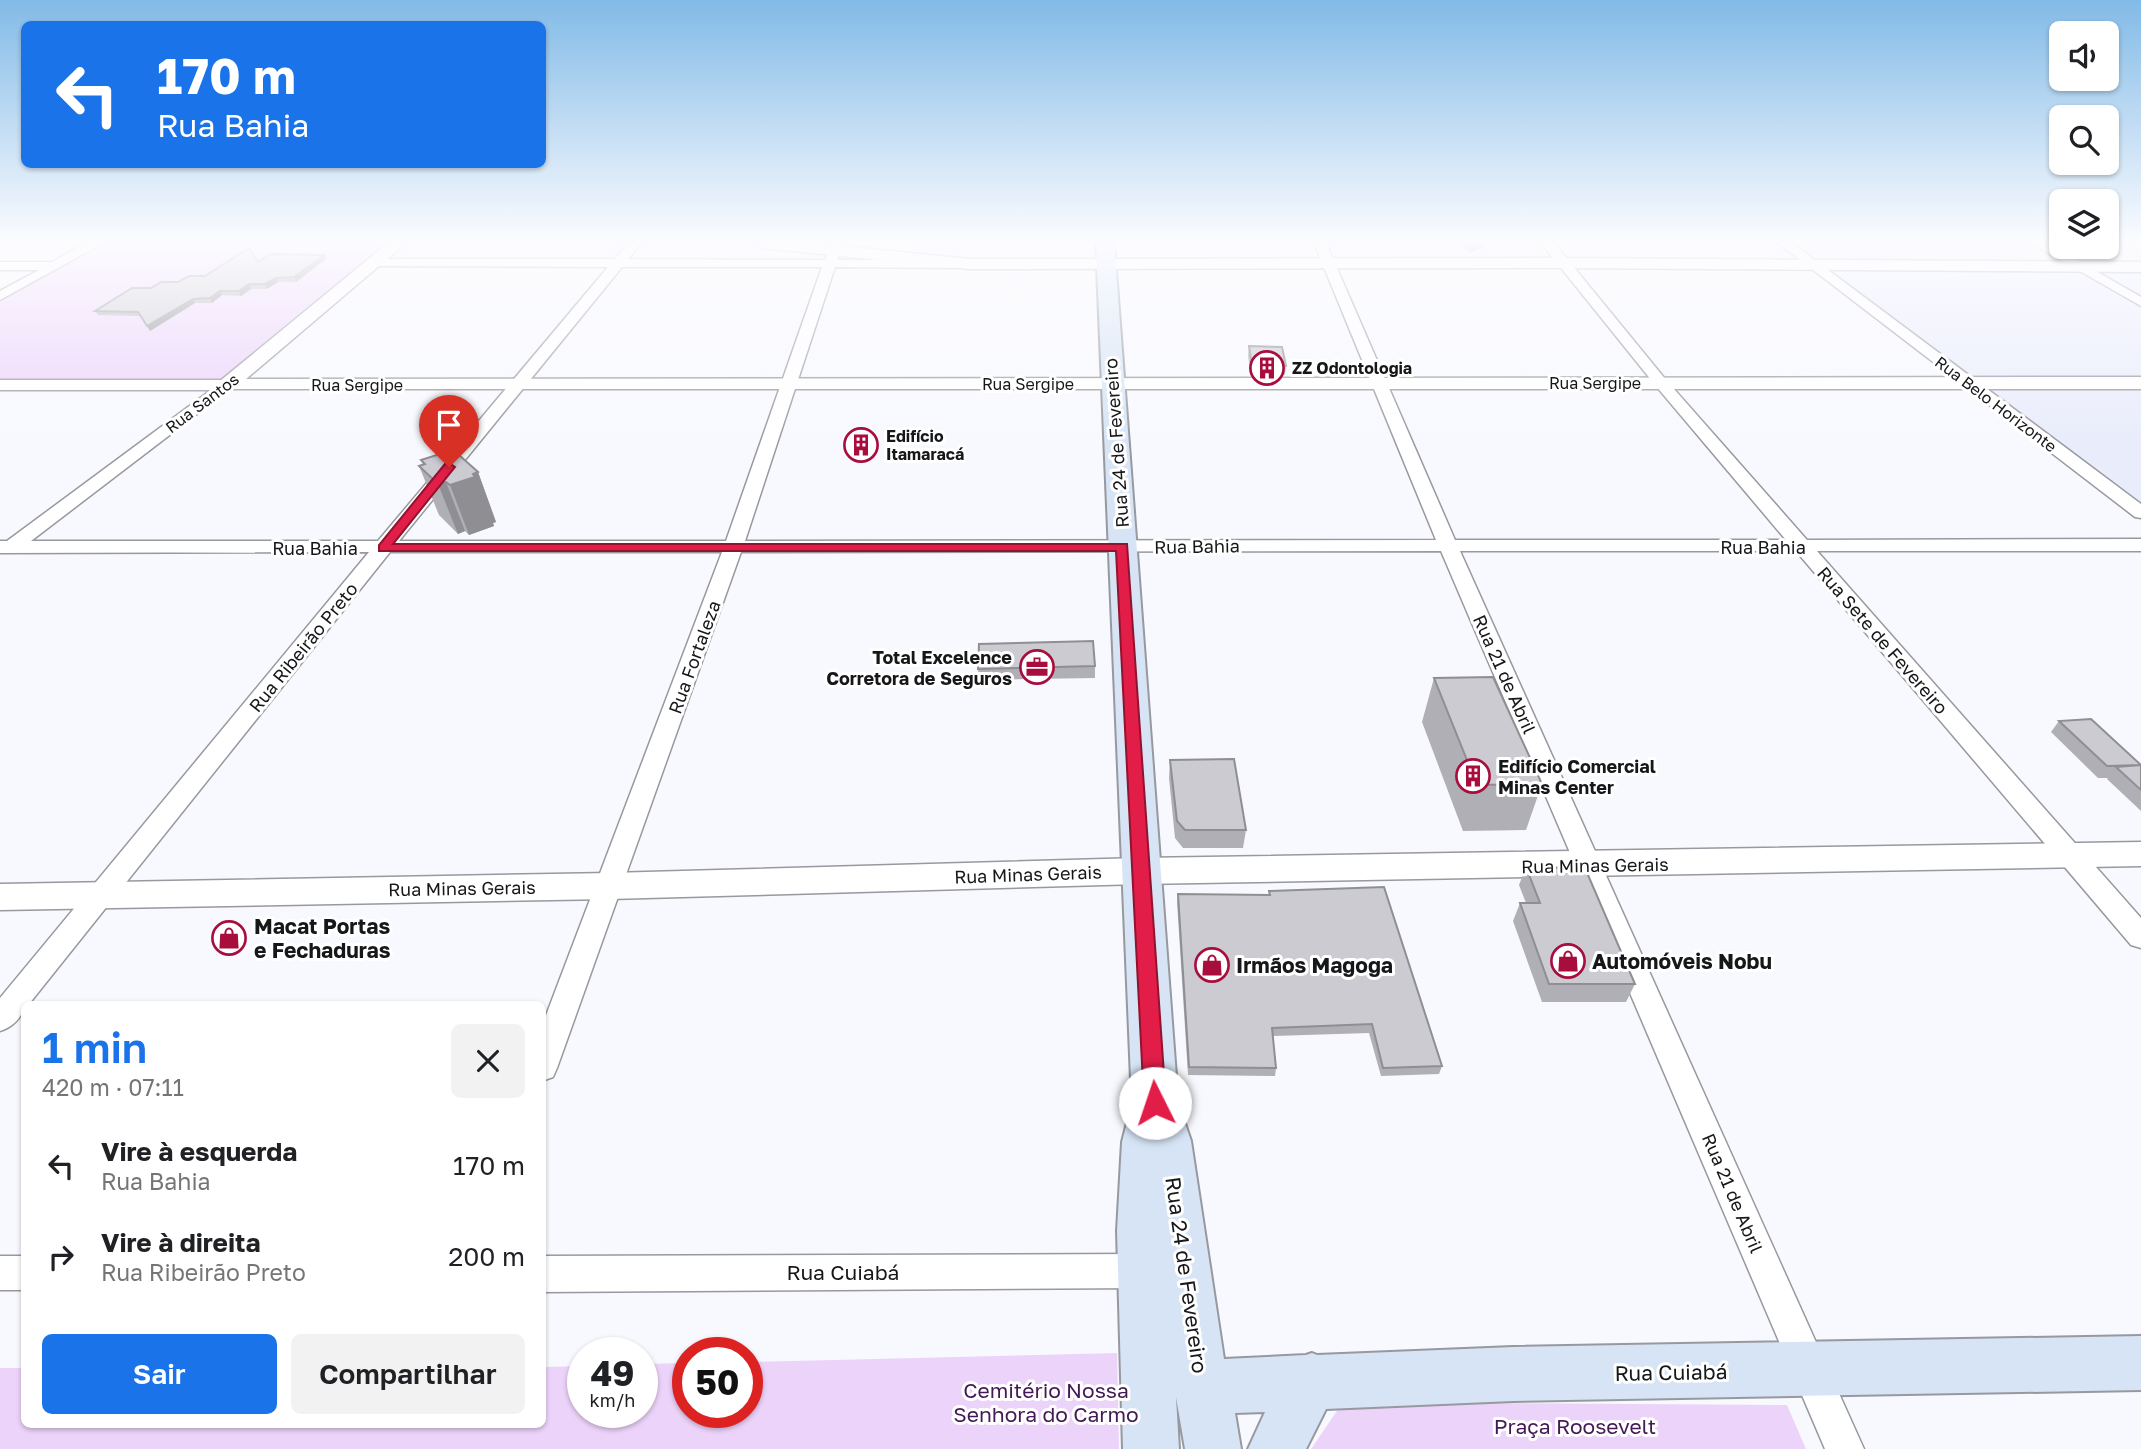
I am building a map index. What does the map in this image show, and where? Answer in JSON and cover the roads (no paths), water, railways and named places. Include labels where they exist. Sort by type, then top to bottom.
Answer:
[{"type":"main road","name":"Rua 24 de Fevereiro","points":[[1108,311],[1155,1103],[1168,1141],[1193,1333],[1213,1449]]},
{"type":"main road","name":"Rua 24 de Fevereiro","points":[[1151,1449],[1142,1231],[1145,1142],[1155,1103]]},
{"type":"main road","points":[[1144,1271],[1168,1290],[1193,1333]]},
{"type":"main road","name":"Rua Cuiabá","points":[[1202,1387],[1311,1380],[1513,1374],[2141,1363]]},
{"type":"main road","points":[[1276,1449],[1311,1380]]},
{"type":"street","name":"Rua Santos","points":[[4,550],[227,385],[316,311]]},
{"type":"street","name":"Rua Ribeirão Preto","points":[[0,1019],[578,311]]},
{"type":"street","name":"Rua Fortaleza","points":[[546,1057],[733,548],[815,311]]},
{"type":"street","name":"Rua 21 de Abril","points":[[1348,311],[1447,544],[1845,1449]]},
{"type":"street","name":"Rua Sete de Fevereiro","points":[[1604,311],[1661,383],[2141,937]]},
{"type":"street","name":"Rua Belo Horizonte","points":[[1873,311],[2141,513]]},
{"type":"street","name":"Rua Sergipe","points":[[0,385],[2141,383]]},
{"type":"street","name":"Rua Bahia","points":[[4,550],[1447,544],[1803,547],[2141,545]]},
{"type":"street","name":"Rua Minas Gerais","points":[[0,897],[610,886],[1140,871],[2141,854]]},
{"type":"street","name":"Rua Cuiabá","points":[[546,1274],[1144,1271]]},
{"type":"street","points":[[0,1273],[21,1273]]},
{"type":"place","name":"ZZ Odontologia","points":[[1267,368]]},
{"type":"place","name":"Edifício Itamaracá","points":[[861,445]]},
{"type":"place","name":"Total Excelence Corretora de Seguros","points":[[1037,667]]},
{"type":"place","name":"Edifício Comercial Minas Center","points":[[1473,776]]},
{"type":"place","name":"Macat Portas e Fechaduras","points":[[229,938]]},
{"type":"place","name":"Automóveis Nobu","points":[[1568,961]]},
{"type":"place","name":"Irmãos Magoga","points":[[1212,965]]},
{"type":"park label","name":"Cemitério Nossa Senhora do Carmo","points":[[1046,1402]]},
{"type":"park label","name":"Praça Roosevelt","points":[[1575,1426]]}]
